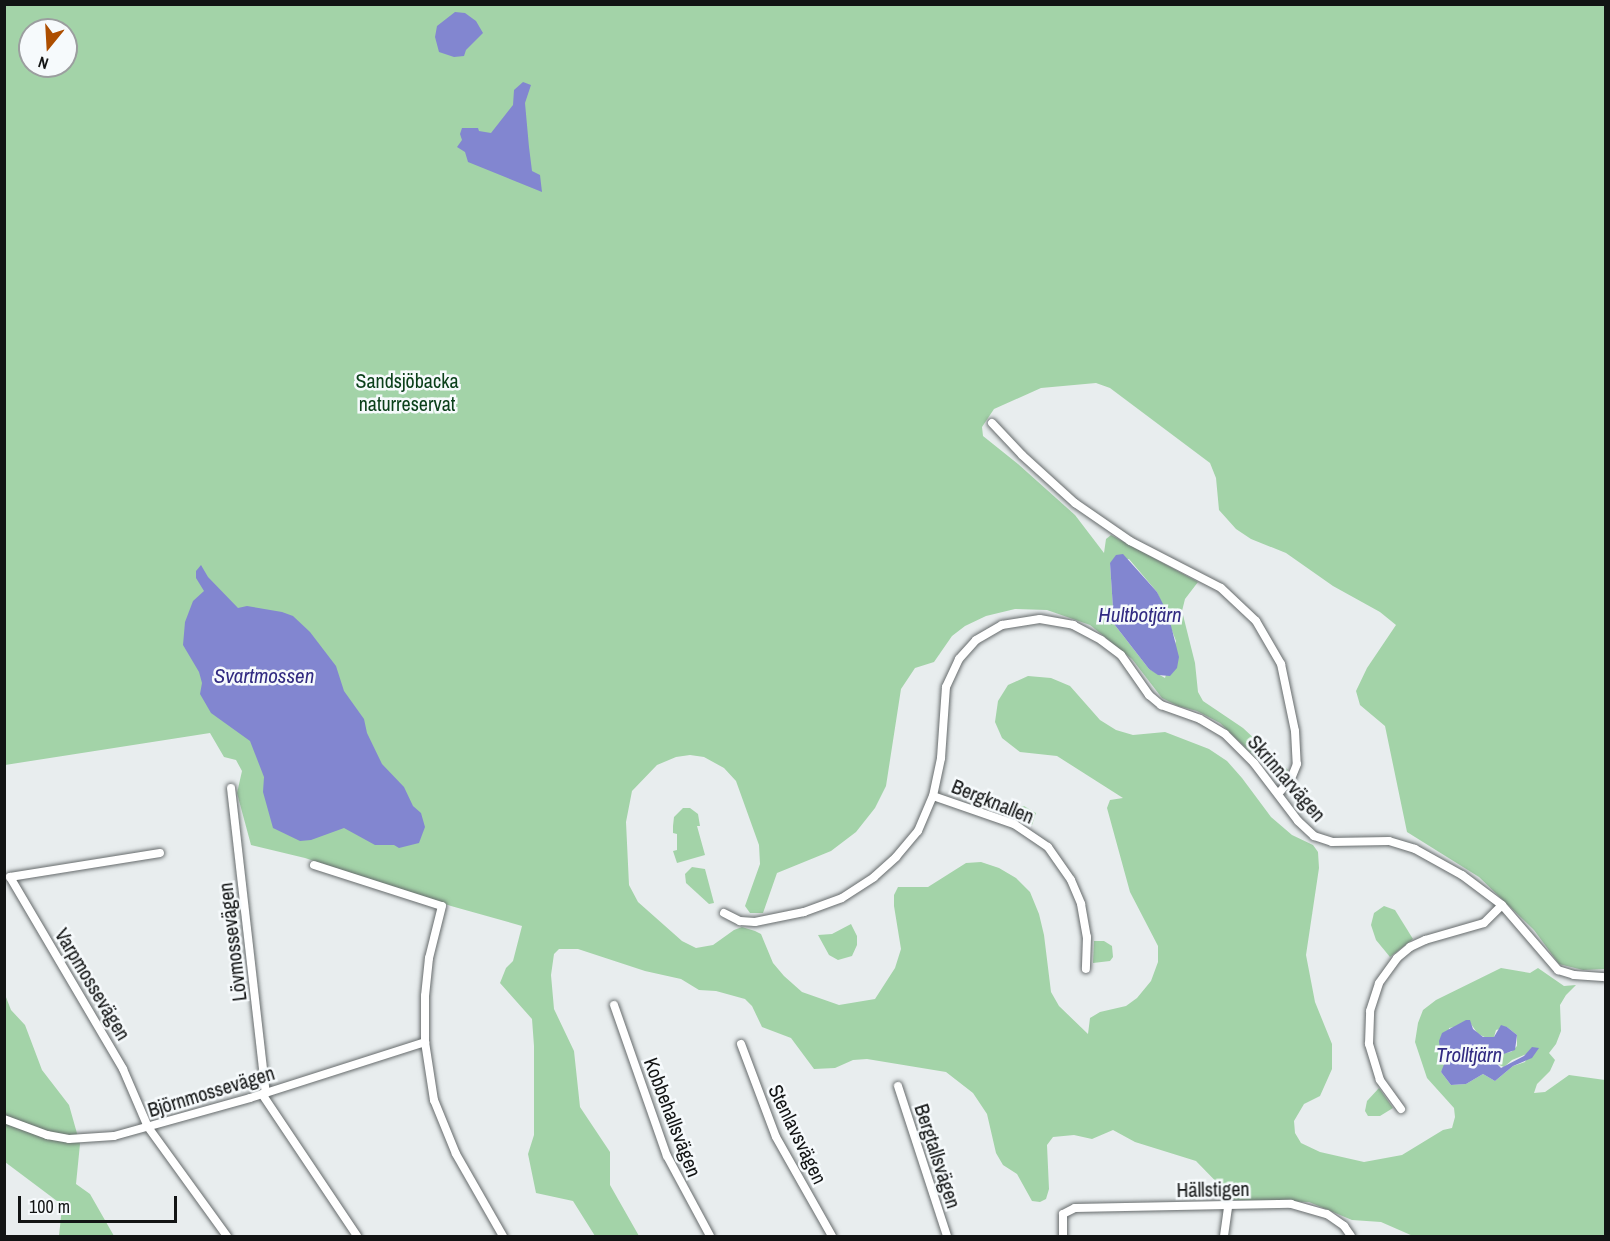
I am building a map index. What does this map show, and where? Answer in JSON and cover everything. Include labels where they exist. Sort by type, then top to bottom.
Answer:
[{"type":"street","points":[[992,423],[1047,480],[1075,503],[1130,541],[1221,588],[1256,621],[1281,664],[1296,731],[1297,764],[1292,778],[1279,793]]},
{"type":"street","name":"Skrinnarvägen","points":[[724,913],[740,921],[767,922],[842,898],[874,878],[904,850],[918,831],[933,796],[941,758],[945,696],[949,677],[959,658],[976,640],[1002,625],[1040,619],[1073,625],[1101,640],[1121,655],[1154,700],[1169,710],[1200,719],[1214,726],[1239,748],[1279,793],[1298,821],[1322,840],[1340,842],[1376,840],[1403,844],[1462,875],[1503,905],[1558,970],[1574,975],[1605,977]]},
{"type":"street","name":"Lövmossevägen","points":[[231,788],[264,1093],[357,1236]]},
{"type":"street","name":"Bergknallen","points":[[933,796],[1014,824],[1048,847],[1071,880],[1081,904],[1087,937],[1086,969]]},
{"type":"street","name":"Varpmossevägen","points":[[160,853],[9,876],[123,1069],[148,1127],[227,1236]]},
{"type":"street","points":[[314,865],[442,906],[427,976],[425,1042],[434,1100],[444,1128],[502,1236]]},
{"type":"street","points":[[1401,1109],[1380,1080],[1369,1044],[1370,1011],[1379,983],[1396,958],[1410,947],[1425,940],[1479,926],[1491,918],[1503,905]]},
{"type":"street","name":"Kobbehallsvägen","points":[[614,1005],[667,1156],[710,1236]]},
{"type":"street","name":"Björnmossevägen","points":[[4,1119],[47,1135],[69,1139],[114,1137],[425,1042]]},
{"type":"street","name":"Stenlavsvägen","points":[[741,1044],[776,1137],[831,1236]]},
{"type":"street","name":"Bergtallsvägen","points":[[898,1086],[947,1236]]},
{"type":"street","name":"Hällstigen","points":[[1063,1236],[1062,1219],[1065,1211],[1075,1208],[1292,1204],[1306,1206],[1337,1220],[1351,1236]]},
{"type":"street","points":[[1224,1236],[1228,1206]]},
{"type":"green space","name":"Sandsjöbacka naturreservat","points":[[4,5],[1605,5],[1605,969],[1583,970],[1559,964],[1534,930],[1479,877],[1407,832],[1385,726],[1360,705],[1356,691],[1367,668],[1396,625],[1380,612],[1333,586],[1286,553],[1251,539],[1236,529],[1219,510],[1216,478],[1210,463],[1110,388],[1096,383],[1041,388],[994,409],[982,427],[983,436],[1075,515],[1104,553],[1106,539],[1111,535],[1198,582],[1185,599],[1182,611],[1195,663],[1198,692],[1203,701],[1243,728],[1288,770],[1283,779],[1277,778],[1220,723],[1197,711],[1178,706],[1162,698],[1132,659],[1090,625],[1047,610],[1015,609],[986,616],[965,626],[952,636],[934,662],[915,668],[901,689],[886,786],[875,808],[856,832],[831,851],[777,873],[763,913],[750,913],[745,906],[760,864],[759,845],[736,781],[724,768],[704,757],[690,755],[676,757],[657,765],[632,791],[626,822],[629,885],[638,902],[682,941],[696,948],[713,945],[742,927],[755,931],[761,934],[773,963],[802,992],[839,1005],[875,999],[895,968],[901,949],[894,906],[894,895],[898,887],[928,887],[966,863],[981,862],[999,868],[1016,878],[1030,892],[1044,935],[1051,992],[1059,1006],[1088,1034],[1090,1018],[1100,1012],[1126,1006],[1137,998],[1151,981],[1158,962],[1158,946],[1130,892],[1107,808],[1110,800],[1123,798],[1057,756],[1020,752],[1002,738],[995,722],[998,701],[1008,685],[1028,676],[1051,678],[1070,686],[1100,720],[1116,730],[1133,735],[1165,732],[1209,749],[1227,761],[1271,817],[1292,835],[1313,845],[1318,852],[1319,868],[1306,955],[1315,1002],[1332,1044],[1332,1069],[1320,1096],[1304,1104],[1294,1121],[1295,1133],[1301,1143],[1320,1152],[1364,1162],[1402,1155],[1443,1130],[1452,1128],[1455,1117],[1454,1108],[1427,1078],[1415,1042],[1423,1010],[1436,1000],[1501,968],[1530,973],[1538,968],[1564,986],[1576,985],[1560,1005],[1561,1031],[1556,1044],[1549,1053],[1555,1060],[1550,1071],[1537,1084],[1534,1093],[1545,1092],[1569,1075],[1605,1080],[1605,1236],[1413,1236],[1381,1222],[1352,1220],[1309,1202],[1234,1200],[1196,1161],[1135,1142],[1113,1130],[1092,1139],[1074,1135],[1053,1137],[1047,1145],[1049,1189],[1046,1199],[1040,1202],[1032,1201],[1017,1174],[1003,1165],[996,1153],[987,1114],[973,1093],[946,1072],[867,1059],[853,1060],[835,1068],[814,1069],[791,1038],[762,1027],[752,1006],[745,999],[716,991],[699,990],[681,979],[645,971],[578,949],[559,949],[554,954],[551,975],[554,1009],[574,1051],[580,1107],[610,1152],[610,1185],[639,1236],[595,1236],[573,1201],[536,1193],[528,1154],[534,1135],[532,1019],[500,983],[506,968],[513,961],[522,926],[451,906],[305,858],[251,845],[237,793],[242,771],[236,760],[224,757],[210,733],[5,765]],"holes":[[[1129,559],[1157,592],[1176,641],[1165,678],[1149,669],[1111,620],[1113,608],[1110,563]],[[1471,1024],[1478,1034],[1489,1039],[1494,1037],[1496,1030],[1507,1027],[1517,1035],[1517,1046],[1511,1052],[1498,1054],[1497,1064],[1504,1067],[1512,1060],[1529,1053],[1525,1062],[1513,1066],[1495,1081],[1483,1074],[1466,1084],[1451,1085],[1441,1072],[1447,1062],[1449,1028]]]},
{"type":"green space","points":[[1024,806],[1036,813],[1032,825],[1015,815],[1019,807]]},
{"type":"green space","points":[[683,808],[690,808],[698,814],[700,826],[697,826],[705,855],[677,863],[673,851],[677,850],[677,834],[673,833],[673,826],[674,817]]},
{"type":"green space","points":[[692,867],[705,869],[714,903],[709,904],[686,883],[685,874]]},
{"type":"green space","points":[[1384,906],[1395,910],[1413,939],[1390,957],[1376,940],[1371,925],[1374,913]]},
{"type":"green space","points":[[851,924],[857,936],[857,945],[852,956],[838,960],[829,955],[818,935],[832,934]]},
{"type":"green space","points":[[1094,941],[1104,941],[1112,946],[1113,957],[1110,961],[1093,963]]},
{"type":"green space","points":[[4,992],[11,1010],[25,1025],[42,1070],[69,1105],[80,1144],[76,1184],[90,1194],[114,1236],[59,1236],[62,1207],[5,1162]]},
{"type":"green space","points":[[1379,1088],[1393,1108],[1380,1116],[1368,1116],[1365,1111],[1367,1101]]},
{"type":"water","points":[[455,12],[465,13],[476,21],[483,33],[466,50],[464,56],[454,57],[439,52],[435,37],[437,26]]},
{"type":"water","points":[[523,82],[531,85],[525,103],[529,147],[532,171],[540,175],[542,192],[468,162],[465,152],[457,147],[462,140],[460,134],[462,128],[478,128],[479,131],[491,133],[513,105],[514,90]]},
{"type":"water","name":"Hultbotjärn","points":[[1123,554],[1157,592],[1168,614],[1179,657],[1177,668],[1170,676],[1158,675],[1149,669],[1111,620],[1113,608],[1110,563],[1116,555]]},
{"type":"water","name":"Svartmossen","points":[[201,565],[208,577],[238,608],[247,606],[282,612],[293,616],[310,632],[336,666],[344,691],[364,719],[367,733],[382,764],[404,787],[413,806],[421,813],[425,827],[419,843],[399,848],[394,845],[375,845],[344,828],[311,840],[300,841],[273,828],[263,792],[264,777],[250,741],[211,713],[200,694],[202,683],[199,672],[183,645],[185,622],[193,601],[204,591],[196,578],[196,571]]},
{"type":"water","name":"Trolltjärn","points":[[1470,1020],[1473,1029],[1483,1037],[1494,1037],[1501,1025],[1517,1035],[1515,1050],[1495,1057],[1501,1068],[1524,1056],[1532,1047],[1539,1048],[1532,1058],[1513,1066],[1495,1081],[1483,1074],[1466,1084],[1451,1085],[1441,1072],[1447,1057],[1440,1051],[1439,1041],[1442,1033]]}]
